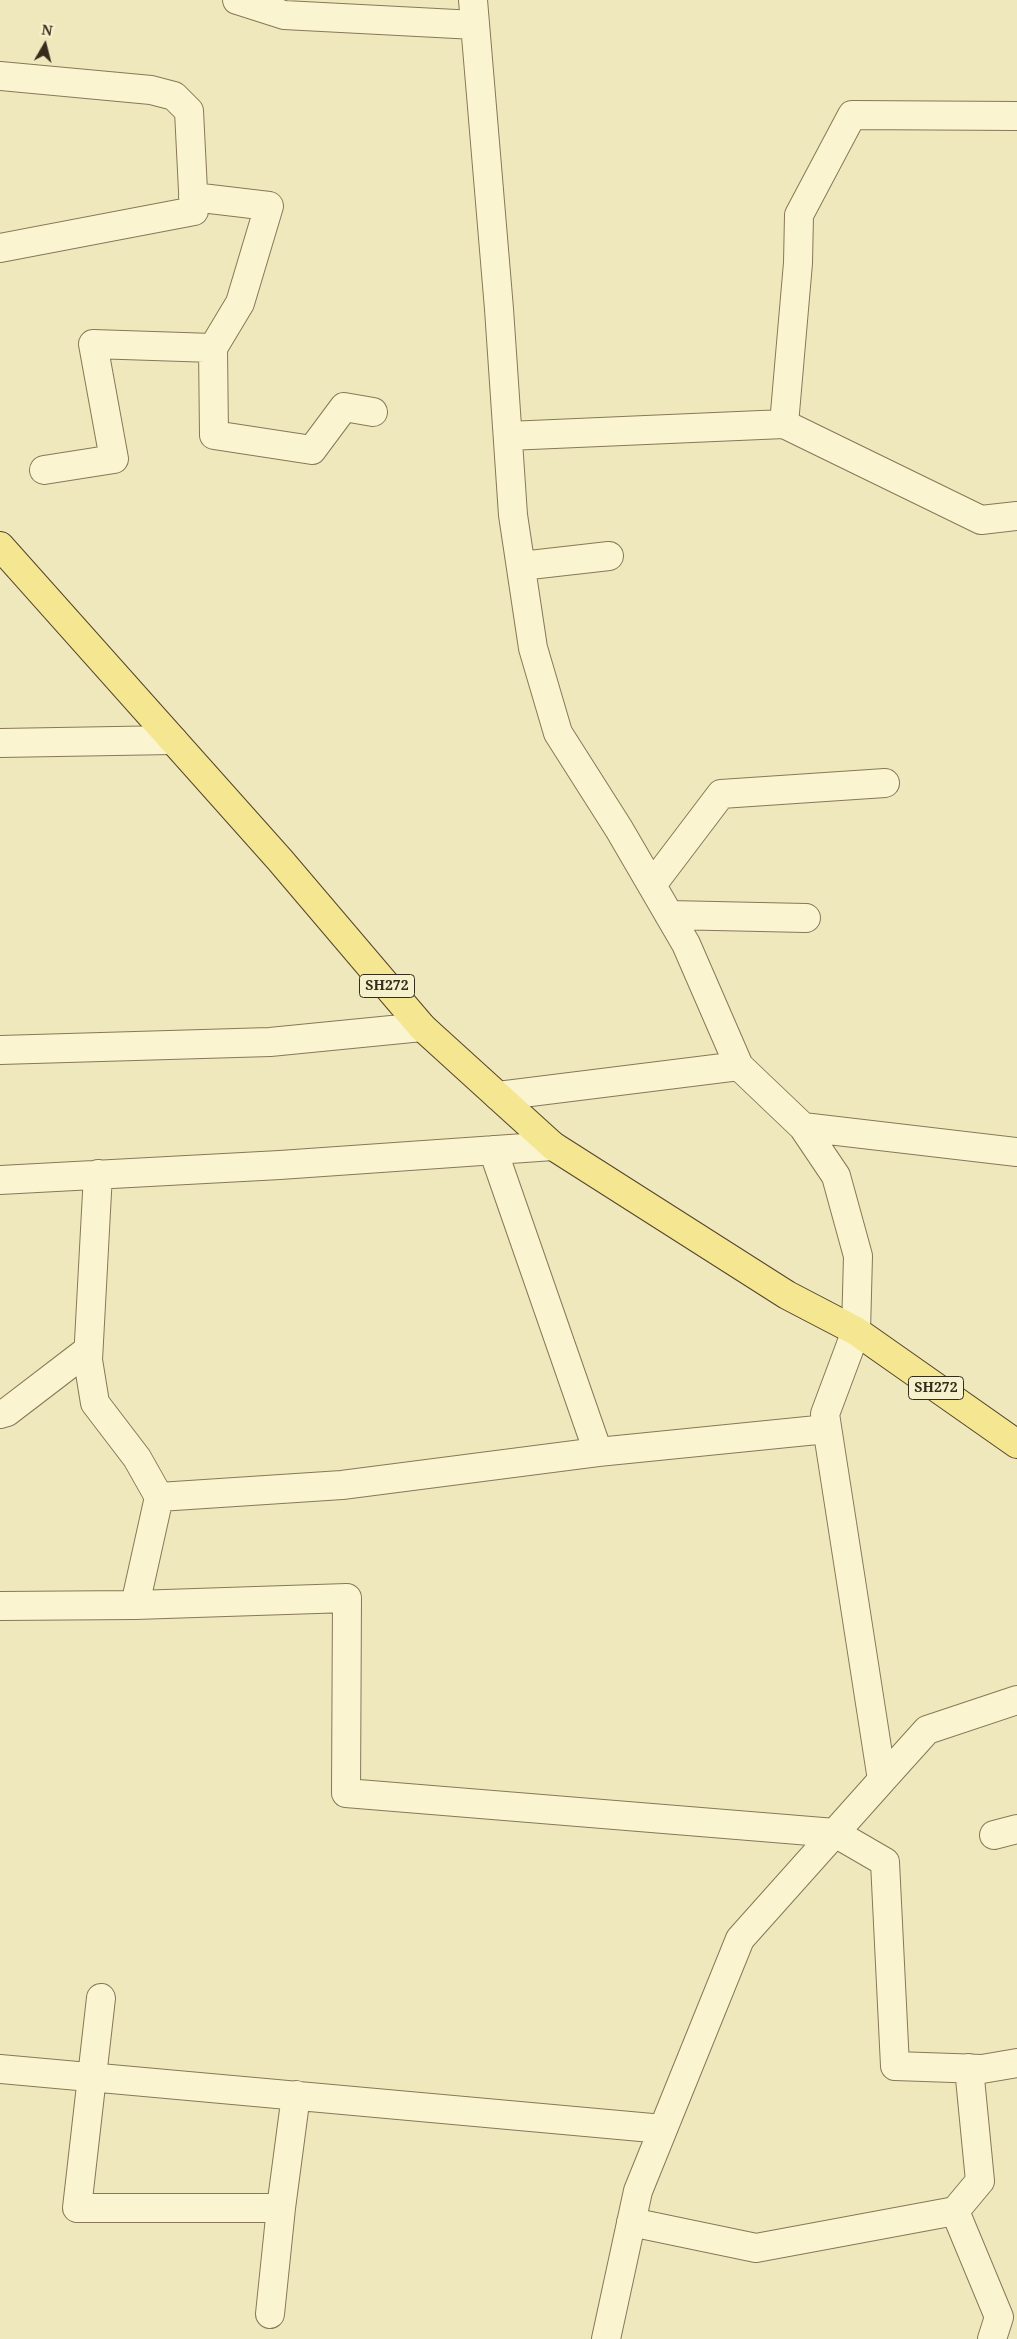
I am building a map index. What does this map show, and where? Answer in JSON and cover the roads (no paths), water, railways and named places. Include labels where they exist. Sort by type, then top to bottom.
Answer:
[{"type":"main road","name":"SH272","points":[[0,546],[280,860],[422,1027],[553,1146],[787,1295],[856,1331],[1017,1444]]},
{"type":"street","points":[[237,0],[284,15],[474,13],[513,515],[533,648],[558,733],[619,829],[686,944],[739,1066],[803,1127],[836,1176],[858,1256],[856,1331],[825,1414],[882,1780]]},
{"type":"street","points":[[0,76],[151,90],[174,96],[189,111],[194,211],[0,248]]},
{"type":"street","points":[[784,424],[798,263],[799,215],[852,115],[1017,116]]},
{"type":"street","points":[[193,197],[269,206],[240,304],[213,348],[214,435],[312,450],[344,407],[373,412]]},
{"type":"street","points":[[44,470],[114,459],[93,344],[213,348]]},
{"type":"street","points":[[508,436],[784,424],[981,520],[1017,516]]},
{"type":"street","points":[[521,566],[609,556]]},
{"type":"street","points":[[0,743],[173,740]]},
{"type":"street","points":[[652,885],[721,794],[885,783]]},
{"type":"street","points":[[669,915],[806,918]]},
{"type":"street","points":[[0,1050],[270,1042],[422,1027]]},
{"type":"street","points":[[498,1096],[739,1066]]},
{"type":"street","points":[[803,1127],[1017,1152]]},
{"type":"street","points":[[0,1180],[553,1146]]},
{"type":"street","points":[[493,1150],[598,1452]]},
{"type":"street","points":[[98,1174],[88,1350],[95,1403],[137,1458],[159,1497],[135,1605]]},
{"type":"street","points":[[0,1414],[6,1412],[88,1350]]},
{"type":"street","points":[[159,1497],[342,1484],[598,1452],[827,1429]]},
{"type":"street","points":[[0,1606],[135,1605],[347,1598],[346,1793],[835,1833],[885,1862],[896,2066],[982,2069],[1017,2063]]},
{"type":"street","points":[[606,2339],[638,2191],[740,1940],[927,1730],[1017,1700]]},
{"type":"street","points":[[101,1998],[77,2208],[281,2208]]},
{"type":"street","points":[[631,2222],[756,2248],[955,2211],[980,2181],[969,2068]]},
{"type":"street","points":[[0,2069],[663,2129]]},
{"type":"street","points":[[270,2314],[281,2208],[296,2095]]},
{"type":"street","points":[[955,2211],[999,2317],[992,2339]]}]
